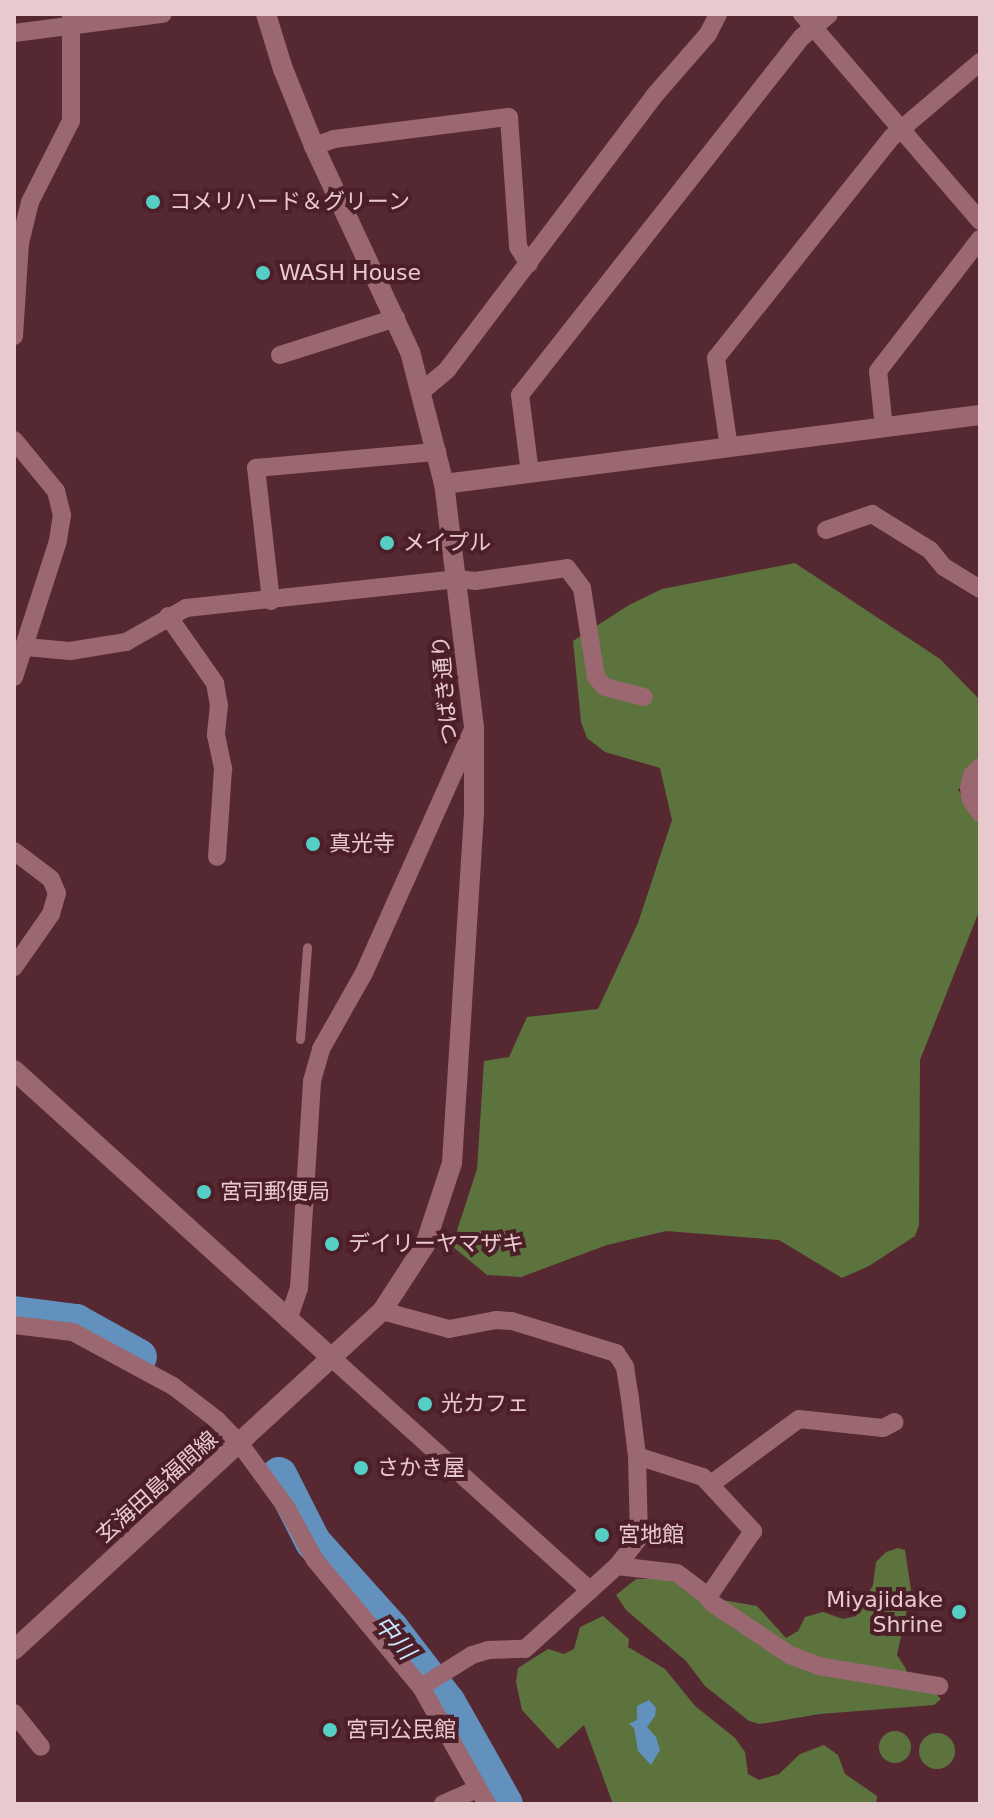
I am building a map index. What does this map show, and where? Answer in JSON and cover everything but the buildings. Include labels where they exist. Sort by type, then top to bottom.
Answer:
[{"type":"main road","name":"つばき通り","points":[[266,14],[283,69],[314,146],[396,318],[422,391],[444,484],[474,727],[474,811],[452,1163],[425,1245],[382,1311],[333,1359]]},
{"type":"main road","points":[[444,484],[980,415]]},
{"type":"main road","points":[[14,1070],[333,1359]]},
{"type":"main road","name":"玄海田島福間線","points":[[14,1650],[333,1359]]},
{"type":"street","points":[[14,33],[71,20],[163,14]]},
{"type":"street","points":[[422,391],[447,370],[654,96],[708,34],[718,14]]},
{"type":"street","points":[[530,473],[520,395],[808,21],[829,14]]},
{"type":"street","points":[[14,336],[22,198],[71,121],[71,20]]},
{"type":"street","points":[[808,21],[980,221]]},
{"type":"street","points":[[729,448],[716,358],[901,129],[980,62]]},
{"type":"street","points":[[314,146],[334,139],[509,117],[518,247],[529,264]]},
{"type":"street","points":[[884,428],[878,371],[980,239]]},
{"type":"street","points":[[280,355],[396,318]]},
{"type":"street","points":[[14,440],[56,491],[62,515],[58,541],[14,677]]},
{"type":"street","points":[[271,601],[256,468],[437,452]]},
{"type":"street","points":[[826,530],[872,514],[930,550],[944,567],[980,589]]},
{"type":"street","points":[[26,647],[70,651],[126,642],[186,608],[457,579],[475,581],[567,568],[582,588],[596,677],[605,687],[644,697]]},
{"type":"street","points":[[168,616],[215,683],[219,705],[216,735],[223,769],[217,857]]},
{"type":"street","points":[[288,1320],[299,1288],[312,1081],[321,1049],[364,973],[474,727]]},
{"type":"street","points":[[980,767],[972,775],[969,788],[971,800],[980,813]]},
{"type":"street","points":[[14,851],[51,879],[57,893],[51,914],[14,967]]},
{"type":"street","points":[[382,1311],[449,1329],[496,1320],[512,1321],[616,1353],[625,1367],[637,1456],[639,1538],[617,1566],[525,1649],[488,1650],[472,1655],[421,1687]]},
{"type":"street","points":[[14,1325],[73,1332],[136,1365],[173,1386],[217,1420],[240,1444],[286,1507],[315,1560],[421,1687],[482,1796],[443,1804]]},
{"type":"street","points":[[333,1359],[590,1590]]},
{"type":"street","points":[[711,1484],[799,1419],[883,1428],[895,1422]]},
{"type":"street","points":[[637,1456],[703,1477],[753,1531],[708,1597]]},
{"type":"street","points":[[617,1566],[677,1573],[790,1655],[939,1686]]},
{"type":"street","points":[[14,1713],[41,1747]]},
{"type":"lane","points":[[300,1039],[307,947]]},
{"type":"green space","points":[[795,563],[940,659],[980,700],[980,766],[958,790],[980,819],[980,909],[920,1060],[919,1225],[915,1236],[869,1266],[842,1278],[779,1240],[666,1231],[607,1245],[521,1277],[487,1275],[452,1246],[477,1169],[484,1061],[509,1057],[527,1017],[598,1009],[638,923],[672,820],[660,768],[605,752],[587,738],[581,722],[573,641],[629,605],[662,589]]},
{"type":"green space","points":[[898,1548],[905,1550],[911,1590],[897,1655],[906,1669],[907,1686],[934,1692],[941,1699],[934,1705],[820,1714],[760,1724],[749,1721],[705,1686],[686,1661],[626,1610],[616,1595],[636,1579],[665,1579],[722,1600],[757,1606],[786,1638],[798,1631],[805,1617],[823,1612],[843,1619],[856,1616],[873,1585],[876,1562],[886,1552]]},
{"type":"green space","points":[[603,1616],[629,1639],[628,1647],[665,1669],[695,1706],[735,1738],[745,1752],[748,1774],[759,1780],[779,1774],[800,1754],[824,1745],[838,1755],[845,1774],[877,1796],[876,1804],[613,1804],[584,1725],[558,1749],[522,1710],[516,1682],[518,1668],[548,1649],[564,1654],[574,1649],[580,1627]]},
{"type":"green space","points":[[895,1731],[906,1736],[911,1747],[906,1758],[895,1763],[884,1758],[879,1747],[884,1736]]},
{"type":"green space","points":[[937,1733],[950,1738],[955,1751],[950,1764],[937,1769],[924,1764],[919,1751],[924,1738]]},
{"type":"water","points":[[649,1700],[656,1708],[655,1716],[647,1727],[656,1737],[660,1750],[651,1765],[638,1751],[634,1728],[629,1724],[637,1720],[637,1706]]},
{"type":"waterway","name":"中川","points":[[14,1314],[76,1322],[139,1357]]},
{"type":"waterway","name":"中川","points":[[279,1475],[313,1542],[391,1629],[448,1703],[505,1804]]},
{"type":"place","name":"コメリハード＆グリーン","points":[[153,202]]},
{"type":"place","name":"WASH House","points":[[263,273]]},
{"type":"place","name":"メイプル","points":[[387,543]]},
{"type":"place","name":"真光寺","points":[[313,844]]},
{"type":"place","name":"宮司郵便局","points":[[204,1192]]},
{"type":"place","name":"デイリーヤマザキ","points":[[332,1244]]},
{"type":"place","name":"光カフェ","points":[[425,1404]]},
{"type":"place","name":"さかき屋","points":[[361,1468]]},
{"type":"place","name":"宮地館","points":[[602,1535]]},
{"type":"place","name":"Miyajidake Shrine","points":[[959,1612]]},
{"type":"place","name":"宮司公民館","points":[[330,1730]]}]
